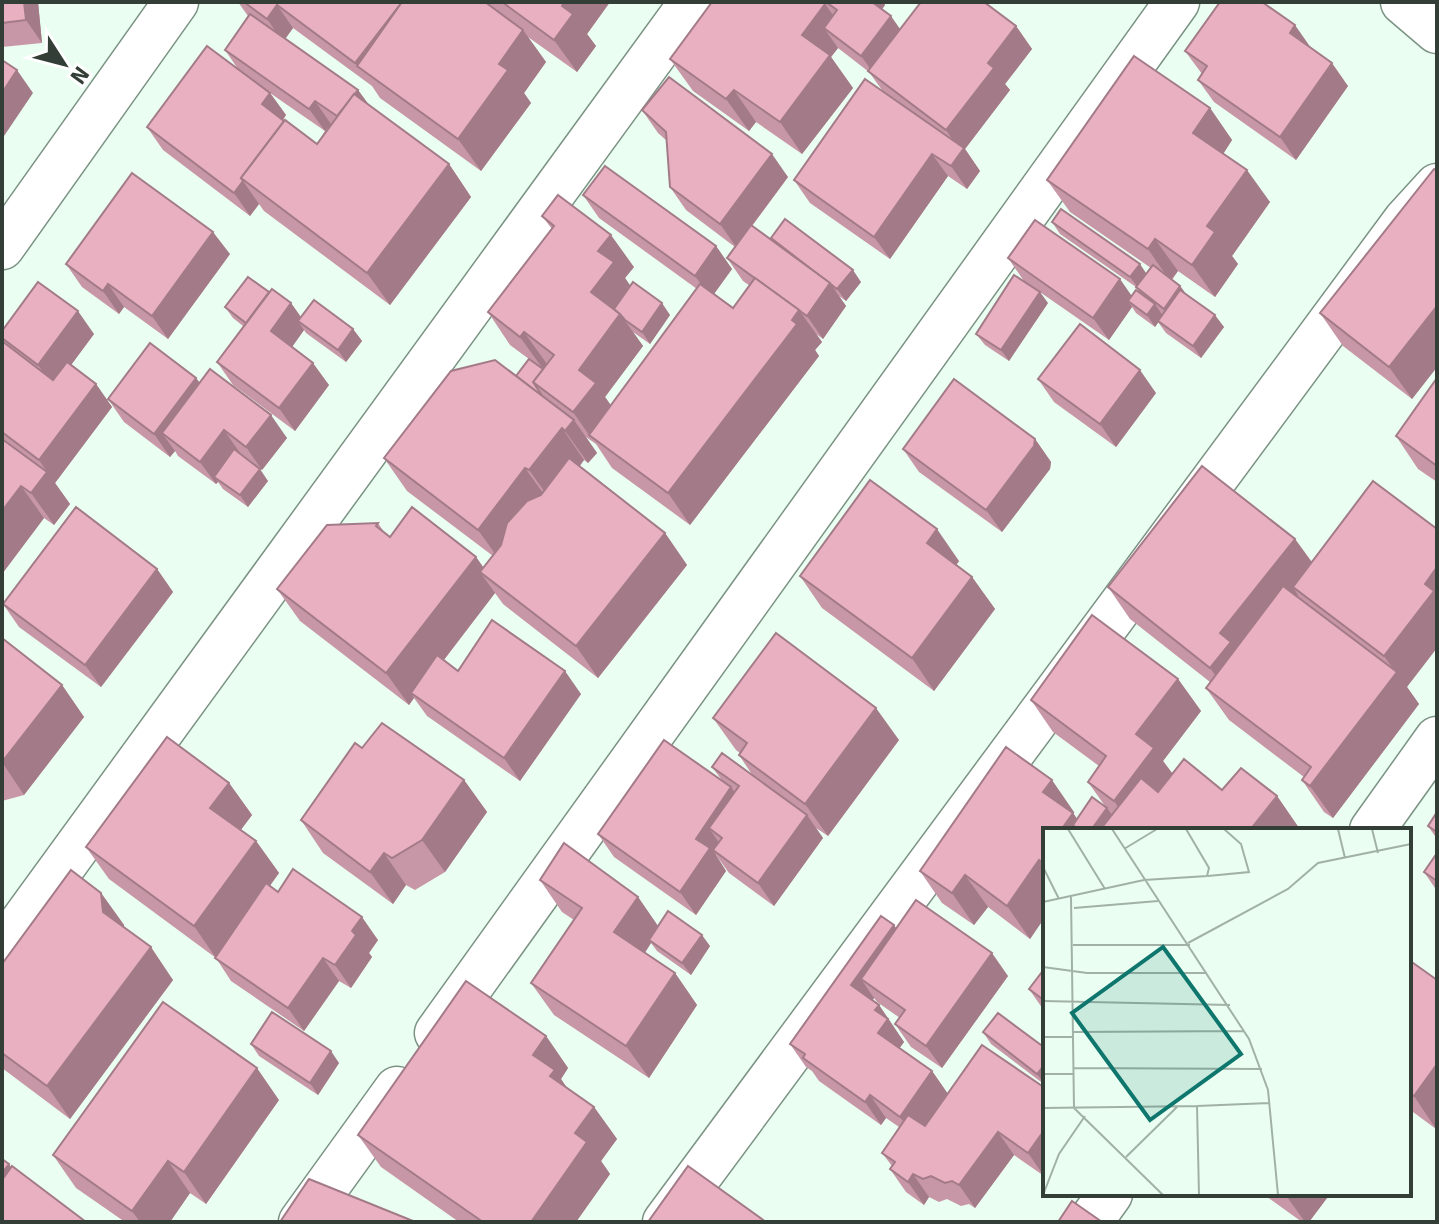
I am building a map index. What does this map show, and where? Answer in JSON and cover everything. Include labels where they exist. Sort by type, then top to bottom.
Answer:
[{"type":"street","points":[[2,247],[176,2]]},
{"type":"street","points":[[2,950],[692,2]]},
{"type":"street","points":[[301,1222],[1177,2]]},
{"type":"street","points":[[1403,2],[1437,31]]},
{"type":"street","points":[[665,1222],[1406,220],[1437,186]]},
{"type":"street","points":[[1373,828],[1437,739]]},
{"type":"street","points":[[1090,1222],[1109,1196]]},
{"type":"building","points":[[2,2],[24,2],[26,20],[2,23]]},
{"type":"building","points":[[244,2],[402,2],[355,63],[277,5],[267,19]]},
{"type":"building","points":[[402,2],[485,2],[523,30],[499,64],[508,70],[458,139],[357,66]]},
{"type":"building","points":[[502,2],[564,2],[562,6],[573,14],[554,40]]},
{"type":"building","points":[[712,2],[825,4],[802,35],[830,55],[780,122],[734,90],[726,99],[670,59]]},
{"type":"building","points":[[826,2],[872,2],[891,16],[861,56],[824,28],[837,10]]},
{"type":"building","points":[[921,2],[984,2],[1016,26],[988,63],[994,68],[946,130],[868,71]]},
{"type":"building","points":[[1220,2],[1262,2],[1295,25],[1290,33],[1332,63],[1280,137],[1198,80],[1207,66],[1185,51]]},
{"type":"building","points":[[250,14],[358,90],[337,116],[315,101],[309,109],[225,50]]},
{"type":"building","points":[[207,46],[270,93],[262,104],[284,121],[241,178],[243,181],[234,193],[147,127]]},
{"type":"building","points":[[1134,56],[1210,108],[1193,133],[1247,170],[1207,226],[1215,232],[1192,265],[1155,239],[1148,249],[1047,180]]},
{"type":"building","points":[[2,60],[17,70],[2,93]]},
{"type":"building","points":[[669,77],[772,154],[720,224],[670,187],[666,132],[642,110]]},
{"type":"building","points":[[865,79],[964,148],[951,166],[932,154],[874,237],[794,180]]},
{"type":"building","points":[[354,94],[449,164],[367,273],[241,178],[285,120],[317,144]]},
{"type":"building","points":[[605,166],[716,246],[695,276],[583,195]]},
{"type":"building","points":[[1434,169],[1437,171],[1437,306],[1389,367],[1320,313]]},
{"type":"building","points":[[132,173],[213,232],[152,316],[108,284],[103,291],[66,264]]},
{"type":"building","points":[[558,195],[611,235],[598,251],[614,262],[591,292],[620,314],[579,370],[596,383],[573,412],[533,382],[554,355],[524,332],[520,337],[488,312],[554,226],[542,216]]},
{"type":"building","points":[[1061,209],[1140,264],[1130,277],[1052,222]]},
{"type":"building","points":[[785,219],[853,270],[837,289],[771,238]]},
{"type":"building","points":[[1035,220],[1120,279],[1093,318],[1008,258]]},
{"type":"building","points":[[751,225],[830,283],[807,316],[727,258]]},
{"type":"building","points":[[1153,265],[1180,286],[1164,309],[1136,287]]},
{"type":"building","points":[[1014,275],[1040,292],[1001,350],[976,334]]},
{"type":"building","points":[[248,277],[269,292],[246,323],[225,307]]},
{"type":"building","points":[[755,278],[799,310],[792,320],[797,324],[668,493],[589,435],[700,284],[733,308]]},
{"type":"building","points":[[38,282],[78,311],[38,365],[2,338],[2,331]]},
{"type":"building","points":[[633,282],[662,303],[642,332],[614,309]]},
{"type":"building","points":[[272,289],[291,303],[271,331],[313,363],[279,408],[217,362]]},
{"type":"building","points":[[1136,290],[1155,304],[1147,315],[1128,301]]},
{"type":"building","points":[[1180,290],[1215,315],[1193,346],[1158,321]]},
{"type":"building","points":[[314,300],[353,329],[338,350],[298,321]]},
{"type":"building","points":[[1080,324],[1140,370],[1100,424],[1038,379]]},
{"type":"building","points":[[2,341],[53,380],[67,362],[96,384],[39,460],[2,432]]},
{"type":"building","points":[[150,343],[196,378],[154,434],[108,399]]},
{"type":"building","points":[[529,359],[543,369],[533,382],[543,397],[516,376]]},
{"type":"building","points":[[495,360],[574,420],[565,431],[562,428],[529,470],[525,468],[478,530],[384,458],[451,371]]},
{"type":"building","points":[[210,369],[271,415],[246,447],[224,430],[200,462],[162,433]]},
{"type":"building","points":[[1437,378],[1437,466],[1396,436]]},
{"type":"building","points":[[954,379],[1035,439],[1034,446],[986,510],[903,449]]},
{"type":"building","points":[[2,439],[47,472],[31,493],[21,486],[2,511]]},
{"type":"building","points":[[234,449],[260,469],[240,495],[214,477]]},
{"type":"building","points":[[569,458],[665,533],[576,646],[480,572],[501,545],[507,523],[527,501],[541,495]]},
{"type":"building","points":[[1202,466],[1295,539],[1220,633],[1231,642],[1210,668],[1108,587]]},
{"type":"building","points":[[870,480],[937,529],[927,543],[972,577],[912,658],[800,576]]},
{"type":"building","points":[[1373,481],[1437,529],[1437,567],[1425,584],[1434,591],[1384,656],[1293,587]]},
{"type":"building","points":[[76,507],[157,569],[85,665],[3,604]]},
{"type":"building","points":[[412,507],[476,557],[386,673],[277,589],[327,525],[378,523],[376,526],[390,537]]},
{"type":"building","points":[[1283,586],[1397,672],[1310,786],[1302,780],[1311,767],[1206,688]]},
{"type":"building","points":[[1092,615],[1178,679],[1136,734],[1154,748],[1114,801],[1088,782],[1106,756],[1031,700]]},
{"type":"building","points":[[492,620],[565,671],[504,758],[411,693],[437,655],[458,671]]},
{"type":"building","points":[[776,633],[876,708],[805,804],[739,755],[747,743],[713,718]]},
{"type":"building","points":[[2,638],[62,685],[2,762]]},
{"type":"building","points":[[382,723],[464,780],[422,840],[392,858],[384,853],[370,872],[301,820],[355,743],[362,748]]},
{"type":"building","points":[[167,737],[229,783],[210,808],[256,841],[194,926],[86,847]]},
{"type":"building","points":[[664,740],[731,787],[696,839],[710,848],[680,892],[598,834]]},
{"type":"building","points":[[1006,747],[1052,780],[1043,792],[1073,813],[1062,828],[1043,828],[1043,863],[1039,860],[1007,906],[965,875],[952,893],[920,871]]},
{"type":"building","points":[[722,753],[807,815],[758,883],[713,850],[722,838],[709,828],[739,786],[712,767]]},
{"type":"building","points":[[1184,759],[1222,790],[1241,768],[1277,796],[1252,828],[1102,828],[1141,778],[1158,792]]},
{"type":"building","points":[[1092,797],[1107,808],[1092,828],[1077,828],[1073,825]]},
{"type":"building","points":[[1437,812],[1437,832],[1428,826]]},
{"type":"building","points":[[564,843],[638,897],[614,932],[675,973],[626,1046],[531,983],[582,908],[540,880]]},
{"type":"building","points":[[1437,853],[1437,881],[1424,872]]},
{"type":"building","points":[[293,869],[362,917],[352,931],[356,935],[335,965],[323,958],[288,1008],[215,958],[266,883],[278,892]]},
{"type":"building","points":[[71,870],[101,893],[103,912],[151,947],[47,1086],[2,1053],[2,964]]},
{"type":"building","points":[[916,900],[992,953],[926,1046],[895,1024],[905,1010],[861,979]]},
{"type":"building","points":[[668,911],[702,935],[682,963],[649,940]]},
{"type":"building","points":[[881,916],[894,925],[851,985],[879,1005],[875,1010],[888,1019],[878,1033],[932,1071],[900,1117],[870,1095],[865,1102],[803,1058],[805,1054],[790,1044]]},
{"type":"building","points":[[1411,961],[1437,980],[1437,1064],[1414,1096],[1411,1094]]},
{"type":"building","points":[[1043,971],[1043,1000],[1029,989]]},
{"type":"building","points":[[466,981],[546,1036],[533,1055],[555,1070],[550,1076],[594,1107],[575,1133],[587,1142],[531,1222],[483,1222],[358,1135]]},
{"type":"building","points":[[163,1002],[257,1068],[184,1172],[168,1161],[132,1211],[53,1155]]},
{"type":"building","points":[[272,1012],[331,1051],[310,1083],[251,1044]]},
{"type":"building","points":[[998,1013],[1043,1047],[1043,1066],[1037,1074],[983,1032]]},
{"type":"building","points":[[982,1045],[1043,1087],[1043,1132],[1028,1153],[998,1132],[959,1185],[931,1176],[923,1179],[913,1174],[908,1182],[890,1169],[895,1162],[882,1153],[908,1115],[925,1126]]},
{"type":"building","points":[[2,1159],[9,1164],[2,1173]]},
{"type":"building","points":[[12,1166],[86,1222],[2,1222],[2,1180]]},
{"type":"building","points":[[688,1166],[766,1222],[648,1222]]},
{"type":"building","points":[[309,1179],[413,1221],[280,1222]]},
{"type":"building","points":[[1072,1201],[1102,1222],[1058,1222]]}]
